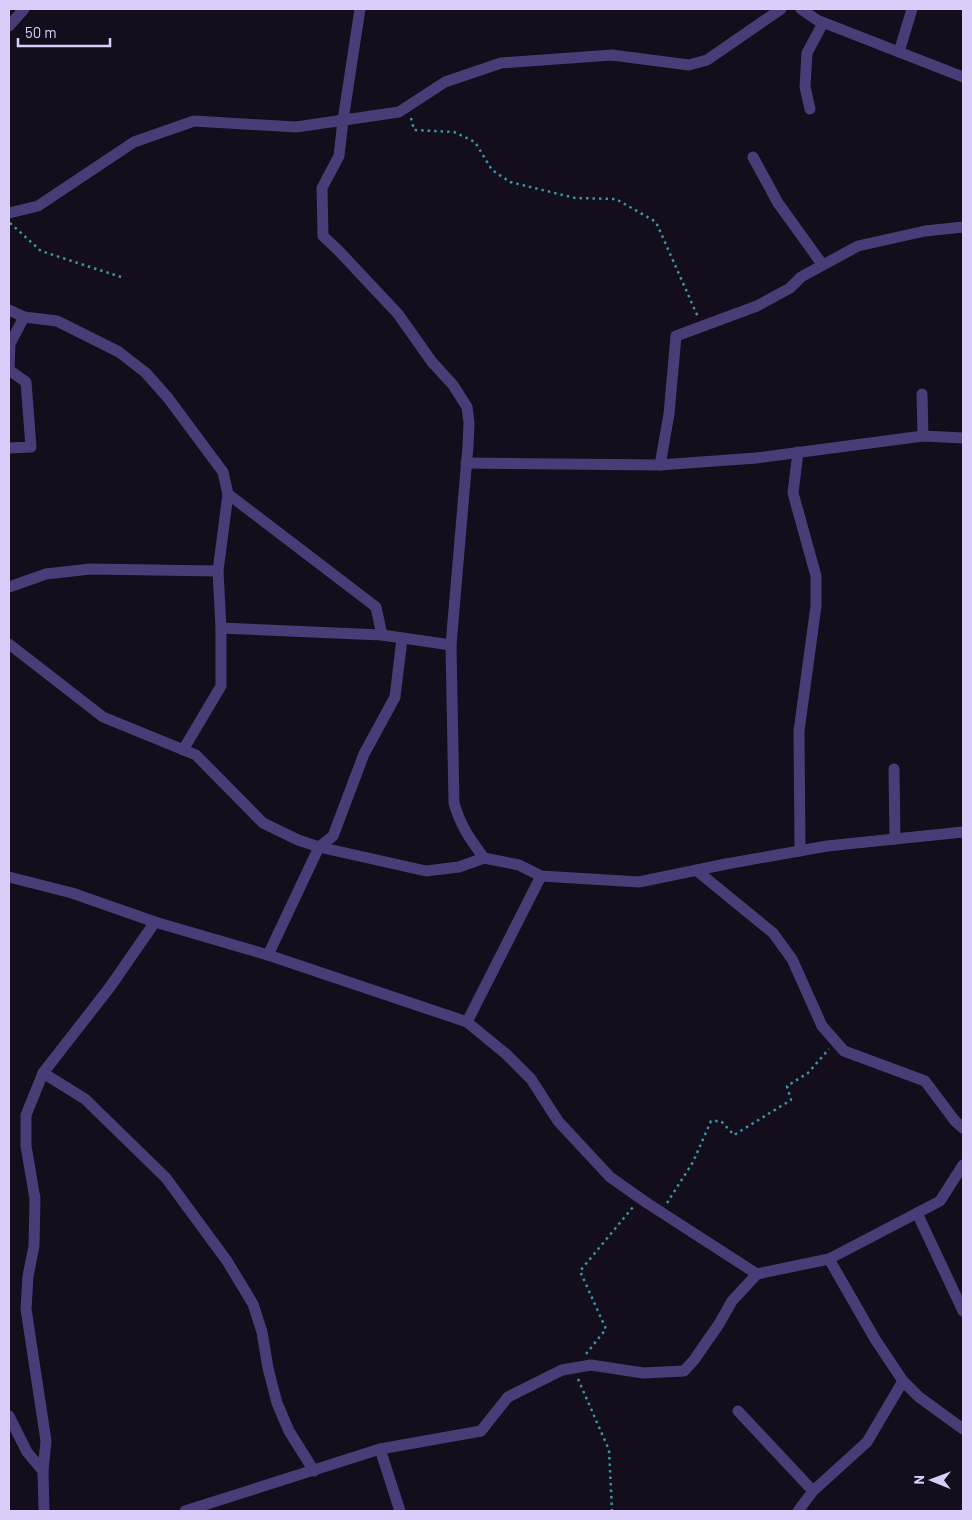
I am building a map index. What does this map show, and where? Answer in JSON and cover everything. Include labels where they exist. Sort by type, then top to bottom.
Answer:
[{"type":"street","points":[[9,26],[24,9]]},
{"type":"street","points":[[360,9],[343,120],[340,156],[322,188],[323,236],[398,314],[432,362],[467,406],[469,423],[451,645],[454,803],[464,831],[484,858]]},
{"type":"street","points":[[9,214],[38,206],[134,142],[194,121],[296,128],[399,112],[445,82],[501,63],[612,55],[689,65],[707,60],[781,9]]},
{"type":"street","points":[[801,9],[823,23],[963,77]]},
{"type":"street","points":[[899,52],[912,9]]},
{"type":"street","points":[[810,109],[805,87],[807,53],[823,23]]},
{"type":"street","points":[[753,157],[778,203],[822,264]]},
{"type":"street","points":[[660,465],[669,414],[676,336],[757,306],[790,288],[801,277],[822,264],[858,246],[925,231],[963,227]]},
{"type":"street","points":[[9,310],[24,317],[57,321],[119,352],[146,373],[168,398],[223,472],[228,494],[218,571],[221,628],[220,686],[183,750]]},
{"type":"street","points":[[9,448],[31,446],[26,382],[9,370],[10,344],[24,317]]},
{"type":"street","points":[[922,394],[923,436]]},
{"type":"street","points":[[466,463],[660,465],[756,458],[923,436],[963,438]]},
{"type":"street","points":[[798,452],[793,493],[816,576],[816,606],[799,731],[800,851]]},
{"type":"street","points":[[228,494],[376,607],[382,635]]},
{"type":"street","points":[[9,587],[46,574],[90,569],[218,571]]},
{"type":"street","points":[[221,628],[382,635],[451,645]]},
{"type":"street","points":[[268,955],[319,847],[333,836],[364,754],[395,697],[402,639]]},
{"type":"street","points":[[9,644],[103,718],[196,755],[263,823],[298,840],[319,847],[426,871],[459,867],[484,858],[519,865],[541,876],[639,882],[800,851],[963,832]]},
{"type":"street","points":[[894,769],[895,839]]},
{"type":"street","points":[[696,870],[773,933],[792,959],[822,1026],[844,1050],[925,1081],[955,1121],[963,1128]]},
{"type":"street","points":[[467,1022],[541,876]]},
{"type":"street","points":[[9,877],[72,893],[155,922],[268,955],[467,1022],[506,1054],[531,1079],[558,1121],[610,1177],[640,1199],[757,1274]]},
{"type":"street","points":[[44,1511],[43,1471],[46,1441],[26,1309],[28,1276],[34,1246],[35,1199],[26,1146],[26,1115],[43,1073],[110,987],[155,922]]},
{"type":"street","points":[[43,1073],[85,1099],[166,1178],[228,1261],[253,1304],[262,1332],[268,1368],[277,1403],[289,1431],[314,1471]]},
{"type":"street","points":[[185,1511],[380,1450],[481,1431],[508,1397],[562,1370],[591,1365],[642,1373],[684,1371],[719,1324],[732,1301],[757,1274],[829,1259],[940,1201],[963,1165]]},
{"type":"street","points":[[917,1213],[963,1310]]},
{"type":"street","points":[[829,1259],[875,1339],[903,1381],[918,1397],[963,1429]]},
{"type":"street","points":[[798,1511],[813,1491],[867,1442],[903,1381]]},
{"type":"street","points":[[738,1411],[813,1491]]},
{"type":"street","points":[[9,1416],[27,1452],[43,1471]]},
{"type":"street","points":[[380,1450],[400,1511]]},
{"type":"path","points":[[407,107],[414,130],[454,132],[475,142],[492,170],[510,182],[575,198],[616,199],[656,222],[702,327]]},
{"type":"path","points":[[9,222],[41,252],[121,277]]},
{"type":"path","points":[[660,1212],[693,1162],[712,1121],[721,1121],[734,1135],[791,1100],[787,1086],[808,1073],[836,1042]]},
{"type":"path","points":[[612,1511],[609,1450],[574,1368],[606,1329],[580,1271],[640,1199]]}]
